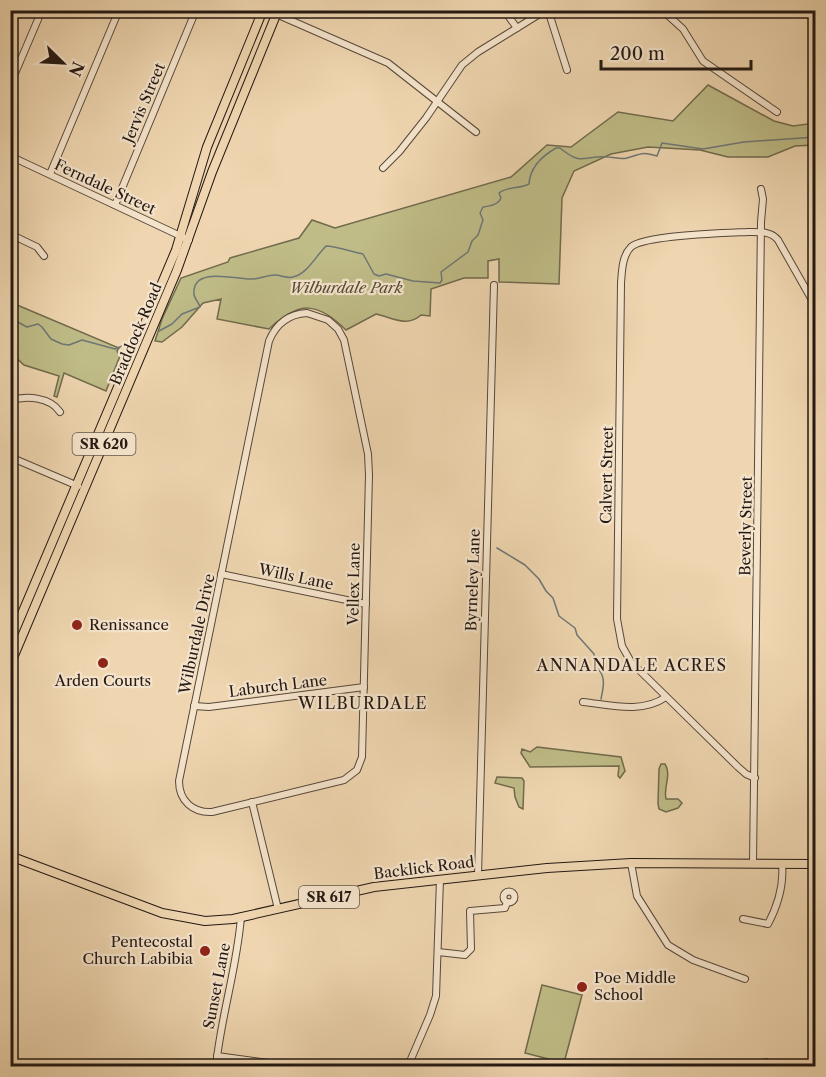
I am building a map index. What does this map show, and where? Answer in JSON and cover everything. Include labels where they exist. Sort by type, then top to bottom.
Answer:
[{"type":"main road","name":"Braddock Road","points":[[10,665],[13,644],[76,486],[181,236],[207,147],[262,10]]},
{"type":"main road","name":"Braddock Road","points":[[13,644],[86,486],[189,240],[212,172],[277,12]]},
{"type":"main road","name":"Backlick Road","points":[[11,856],[172,916],[205,921],[241,917],[374,887],[478,875],[631,863],[816,864]]},
{"type":"street","points":[[10,85],[42,10]]},
{"type":"street","points":[[50,174],[119,10]]},
{"type":"street","name":"Jervis Street","points":[[114,205],[196,10]]},
{"type":"street","points":[[267,10],[277,12],[388,63],[476,132]]},
{"type":"street","points":[[504,10],[517,28]]},
{"type":"street","points":[[383,168],[399,153],[456,73],[470,58],[547,10],[567,70]]},
{"type":"street","points":[[662,10],[683,29],[702,61],[777,112]]},
{"type":"street","name":"Ferndale Street","points":[[10,156],[189,240]]},
{"type":"street","name":"Beverly Street","points":[[753,863],[761,232],[764,199],[761,189]]},
{"type":"street","points":[[761,232],[772,235],[778,240],[816,307]]},
{"type":"street","name":"Calvert Street","points":[[755,778],[738,767],[631,662],[622,646],[617,628],[621,283],[624,262],[632,247],[647,240],[761,232]]},
{"type":"street","points":[[10,234],[37,247],[44,256]]},
{"type":"street","name":"Byrneley Lane","points":[[478,875],[494,285]]},
{"type":"street","name":"Wilburdale Drive","points":[[252,802],[207,812],[190,806],[183,797],[179,781],[269,341],[275,329],[283,321],[304,313]]},
{"type":"street","name":"Vellex Lane","points":[[252,802],[338,782],[353,774],[362,757],[368,454],[342,335],[328,320],[315,314],[304,313]]},
{"type":"street","points":[[10,401],[33,398],[51,404],[60,412]]},
{"type":"street","points":[[10,457],[76,486],[86,486]]},
{"type":"street","name":"Wills Lane","points":[[221,574],[366,604]]},
{"type":"street","name":"Laburch Lane","points":[[194,706],[208,707],[364,687]]},
{"type":"street","points":[[583,702],[636,708],[652,705],[666,697]]},
{"type":"street","points":[[252,802],[278,909]]},
{"type":"street","points":[[631,863],[637,896],[668,945],[693,960],[745,979]]},
{"type":"street","points":[[743,919],[768,924],[775,909],[783,878],[782,864]]},
{"type":"street","points":[[408,1066],[434,1005],[440,879]]},
{"type":"street","points":[[438,952],[465,955],[471,949],[470,911],[505,908],[507,903]]},
{"type":"street","name":"Sunset Lane","points":[[216,1066],[241,917]]},
{"type":"street","points":[[217,1056],[291,1066]]},
{"type":"green space","name":"Wilburdale Park","points":[[708,85],[774,121],[793,126],[815,123],[815,145],[795,146],[768,157],[728,157],[700,150],[648,147],[611,154],[574,171],[562,198],[559,284],[499,282],[499,259],[488,261],[488,278],[464,278],[431,289],[430,316],[421,315],[410,321],[376,314],[346,330],[326,314],[308,308],[290,313],[269,329],[217,319],[221,299],[203,303],[182,327],[162,342],[155,341],[162,319],[181,278],[228,262],[230,258],[299,238],[312,220],[335,228],[511,177],[547,145],[571,147],[618,112],[673,121]]},
{"type":"green space","points":[[10,302],[119,348],[117,351],[120,356],[106,391],[64,373],[57,397],[54,396],[59,376],[24,365],[11,353]]},
{"type":"green space","points":[[537,747],[621,757],[625,771],[620,778],[618,776],[619,766],[530,767],[521,753],[522,749],[530,752]]},
{"type":"green space","points":[[661,764],[665,764],[668,772],[666,799],[678,799],[682,803],[678,808],[666,812],[659,809],[658,804]]},
{"type":"green space","points":[[497,777],[522,778],[524,781],[523,809],[519,807],[514,788],[495,783]]},
{"type":"green space","points":[[542,985],[582,995],[564,1063],[525,1053]]},
{"type":"waterway","points":[[159,331],[172,324],[182,314],[200,307],[194,295],[195,286],[200,280],[216,276],[252,279],[275,275],[293,277],[307,269],[326,246],[363,254],[374,274],[379,276],[386,274],[413,281],[440,283],[441,272],[468,252],[472,241],[478,235],[483,220],[480,213],[483,207],[498,202],[501,198],[499,193],[529,184],[532,172],[538,163],[556,148],[579,159],[600,157],[622,159],[645,153],[657,156],[662,143],[703,149],[744,142],[816,137]]},
{"type":"waterway","points":[[10,318],[27,327],[38,324],[51,339],[62,344],[69,345],[82,340],[115,349],[129,343]]},
{"type":"waterway","points":[[497,548],[525,565],[539,579],[553,598],[559,616],[575,628],[577,635],[594,654],[595,660],[600,662],[599,670],[603,676],[601,699]]},
{"type":"place","name":"Renissance","points":[[77,625]]},
{"type":"place","name":"Arden Courts","points":[[103,663]]},
{"type":"place","name":"Pentecostal Church Labibia","points":[[205,951]]},
{"type":"place","name":"Poe Middle School","points":[[582,987]]},
{"type":"district","name":"ANNANDALE ACRES","points":[[632,665]]},
{"type":"district","name":"WILBURDALE","points":[[363,703]]}]
